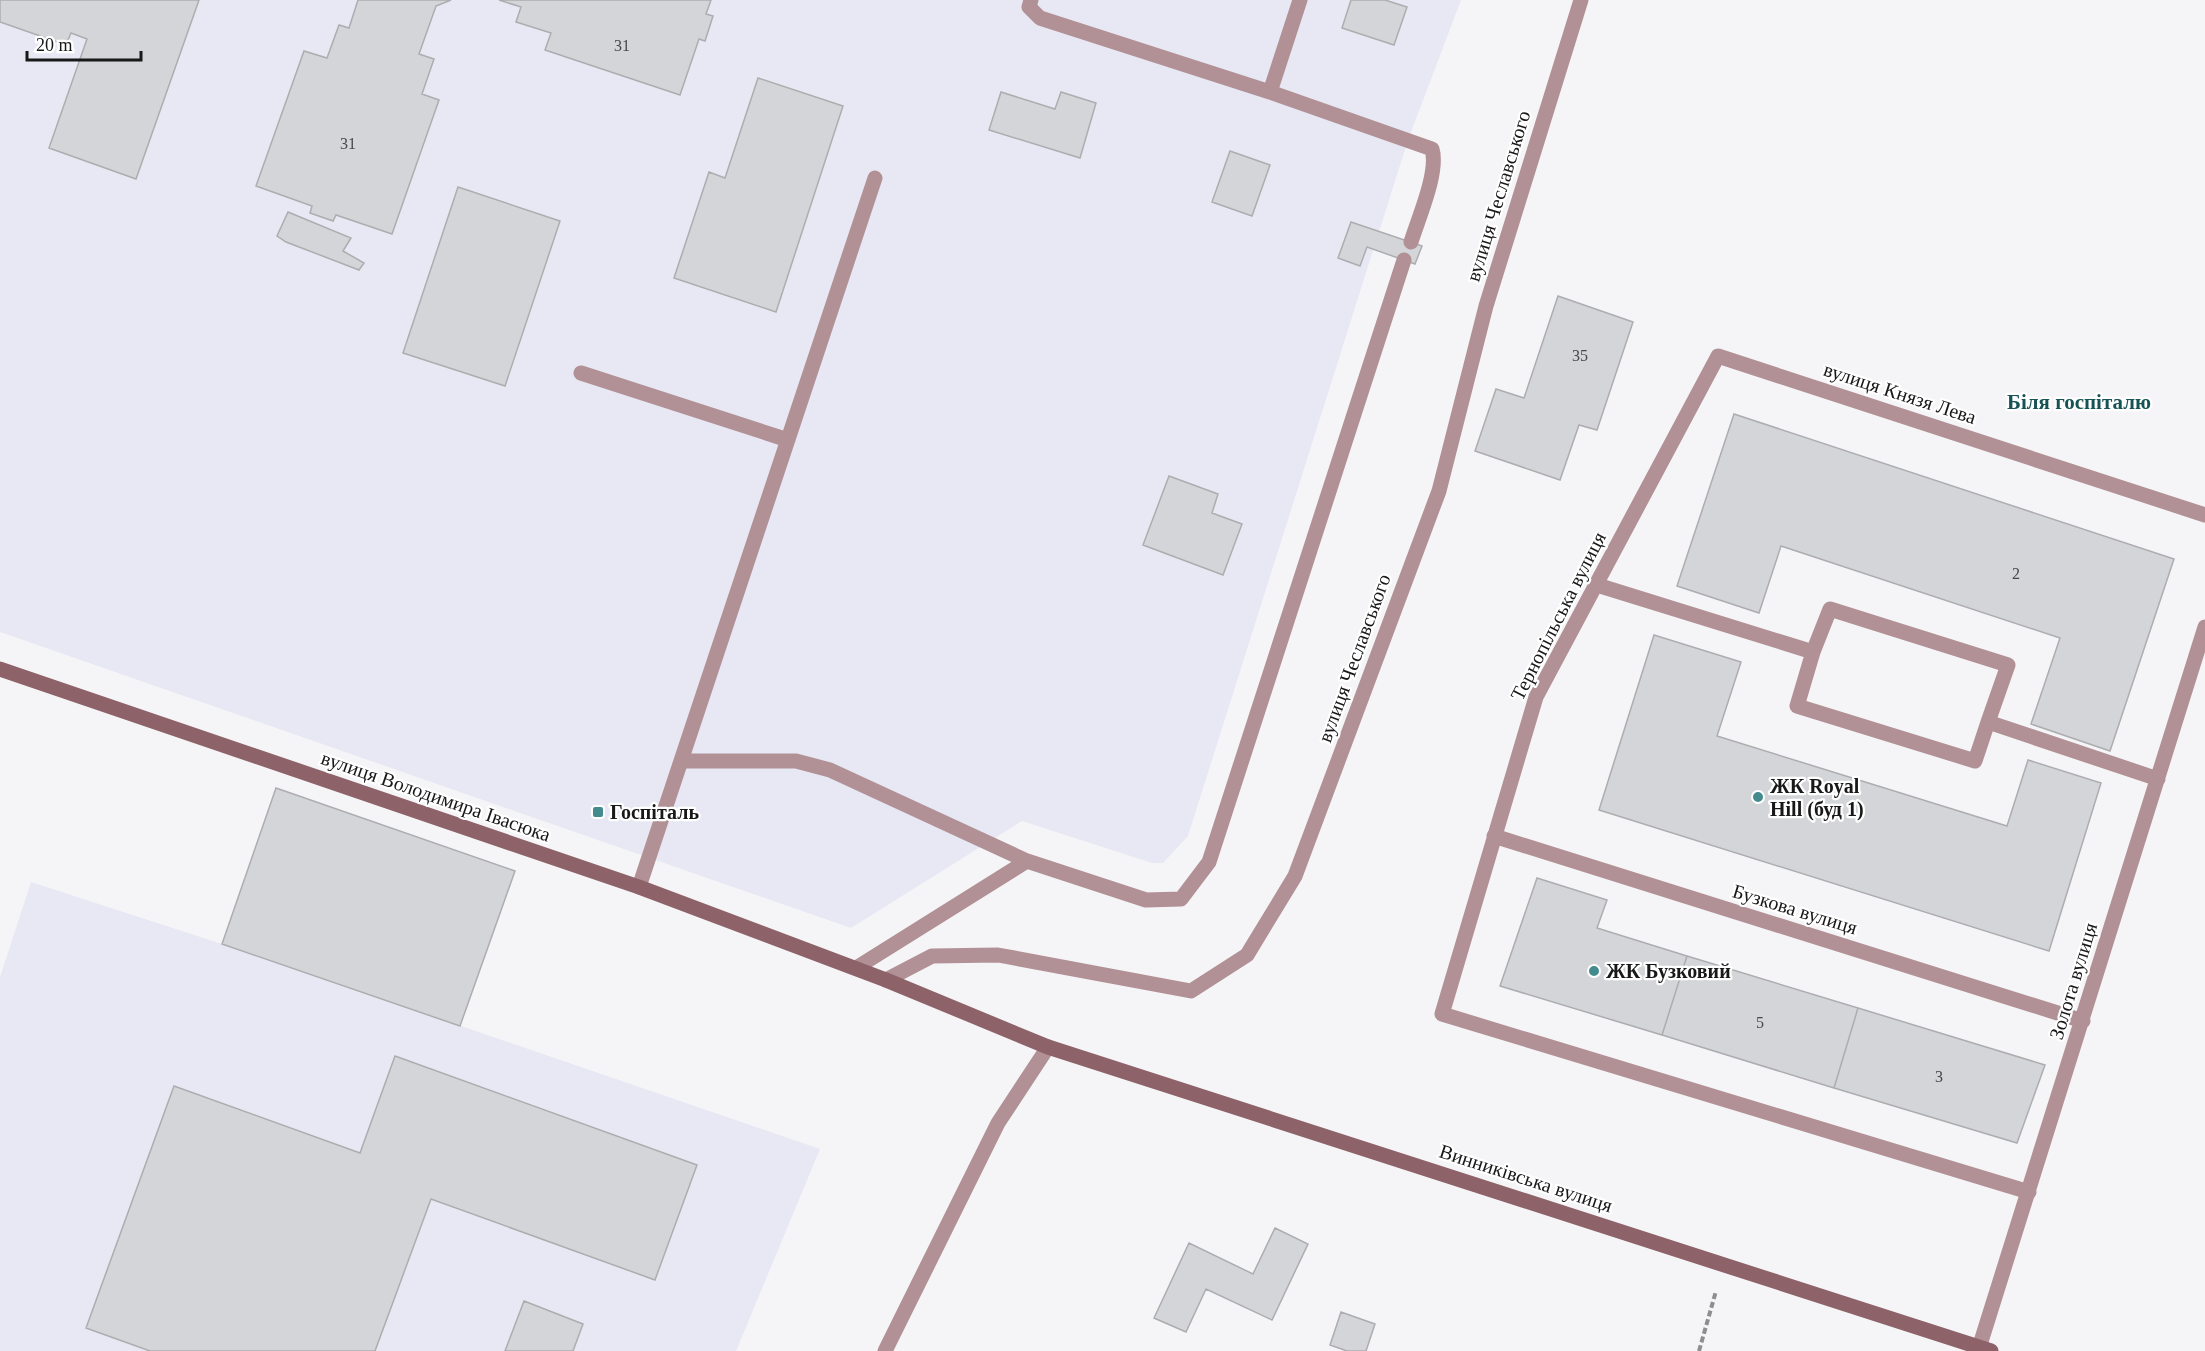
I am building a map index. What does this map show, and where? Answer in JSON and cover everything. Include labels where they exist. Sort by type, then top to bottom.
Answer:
[{"type":"main road","name":"вулиця Володимира Івасюка","points":[[0,669],[639,887],[886,980]]},
{"type":"main road","name":"Винниківська вулиця","points":[[886,980],[1048,1047],[1985,1349]]},
{"type":"street","points":[[1031,0],[1029,7],[1040,18],[1270,92],[1432,149],[1435,158],[1431,177],[1411,242]]},
{"type":"street","points":[[1270,92],[1300,0]]},
{"type":"street","name":"вулиця Чеславського","points":[[886,980],[932,956],[998,955],[1191,991],[1247,955],[1295,876],[1439,491],[1486,306],[1581,0]]},
{"type":"street","points":[[639,887],[875,178]]},
{"type":"street","points":[[681,760],[796,761],[830,770],[1027,861],[1146,900],[1181,899],[1209,862],[1404,260]]},
{"type":"street","name":"вулиця Князя Лева","points":[[1718,356],[2205,515]]},
{"type":"street","name":"Тернопільська вулиця","points":[[1718,356],[1536,697],[1442,1014],[2029,1192]]},
{"type":"street","points":[[581,373],[788,440]]},
{"type":"street","points":[[1597,585],[1813,652]]},
{"type":"street","points":[[1830,609],[2007,665],[1988,722],[1975,761],[1797,706],[1813,652],[1830,609]]},
{"type":"street","name":"Золота вулиця","points":[[1985,1349],[2029,1192],[2205,627]]},
{"type":"street","points":[[1988,722],[2158,779]]},
{"type":"street","name":"Бузкова вулиця","points":[[1494,836],[2083,1021]]},
{"type":"street","points":[[856,968],[1027,861]]},
{"type":"street","points":[[885,1351],[998,1123],[1048,1047]]},
{"type":"path","points":[[1699,1351],[1724,1264]]},
{"type":"shaded area","points":[[0,0],[1461,0],[1408,140],[1188,836],[1163,863],[1152,863],[1022,821],[851,928],[0,632]]},
{"type":"shaded area","points":[[31,882],[222,944],[820,1149],[736,1351],[0,1351],[0,977]]},
{"type":"building","points":[[0,0],[199,0],[136,179],[49,148],[87,39],[71,33],[66,45],[0,22]]},
{"type":"building","points":[[358,0],[451,0],[436,6],[419,54],[434,59],[422,94],[439,100],[392,234],[336,215],[333,221],[310,213],[312,206],[256,186],[304,51],[327,58],[339,25],[349,28]]},
{"type":"building","points":[[499,0],[711,0],[706,14],[713,16],[705,41],[699,39],[680,95],[545,50],[551,33],[516,22],[521,7]]},
{"type":"building","points":[[1351,0],[1385,0],[1407,7],[1394,45],[1342,28]]},
{"type":"building","points":[[758,78],[843,106],[776,312],[674,278],[709,172],[725,178]]},
{"type":"building","points":[[1001,92],[1055,109],[1061,92],[1096,103],[1080,158],[989,130]]},
{"type":"building","points":[[1230,151],[1270,165],[1252,216],[1212,202]]},
{"type":"building","points":[[458,187],[560,221],[505,386],[403,353]]},
{"type":"building","points":[[288,212],[351,238],[343,251],[364,263],[359,270],[286,242],[277,236]]},
{"type":"building","points":[[1351,222],[1422,246],[1415,264],[1367,247],[1360,266],[1338,258]]},
{"type":"building","points":[[1558,296],[1633,322],[1597,430],[1579,425],[1560,480],[1475,451],[1496,389],[1524,398]]},
{"type":"building","points":[[1734,414],[2174,559],[2110,751],[2031,724],[2060,638],[1781,546],[1759,613],[1677,586]]},
{"type":"building","points":[[1169,476],[1218,494],[1212,513],[1242,524],[1223,575],[1143,545]]},
{"type":"building","name":"ЖК Royal Hill (буд 1)","points":[[1654,635],[1741,662],[1717,736],[2007,826],[2028,760],[2101,783],[2049,951],[1599,810]]},
{"type":"building","points":[[276,788],[515,871],[460,1026],[222,944]]},
{"type":"building","name":"ЖК Бузковий","points":[[1537,878],[1607,900],[1597,928],[1687,956],[1662,1035],[1500,986]]},
{"type":"building","points":[[1687,956],[1858,1008],[1834,1088],[1662,1035]]},
{"type":"building","points":[[1858,1008],[2045,1065],[2017,1143],[1834,1088]]},
{"type":"building","points":[[395,1056],[697,1165],[655,1280],[431,1199],[375,1351],[150,1351],[86,1328],[174,1086],[360,1153]]},
{"type":"building","points":[[1275,1228],[1308,1244],[1272,1320],[1206,1289],[1186,1332],[1154,1318],[1189,1243],[1253,1274]]},
{"type":"building","points":[[524,1301],[583,1324],[573,1351],[505,1351]]},
{"type":"building","points":[[1341,1312],[1375,1324],[1366,1351],[1347,1351],[1330,1345]]},
{"type":"place","name":"ЖК Royal Hill (буд 1)","points":[[1758,797]]},
{"type":"place","name":"Госпіталь","points":[[598,812]]},
{"type":"place","name":"ЖК Бузковий","points":[[1594,971]]},
{"type":"district","name":"Біля госпіталю","points":[[2079,402]]}]
